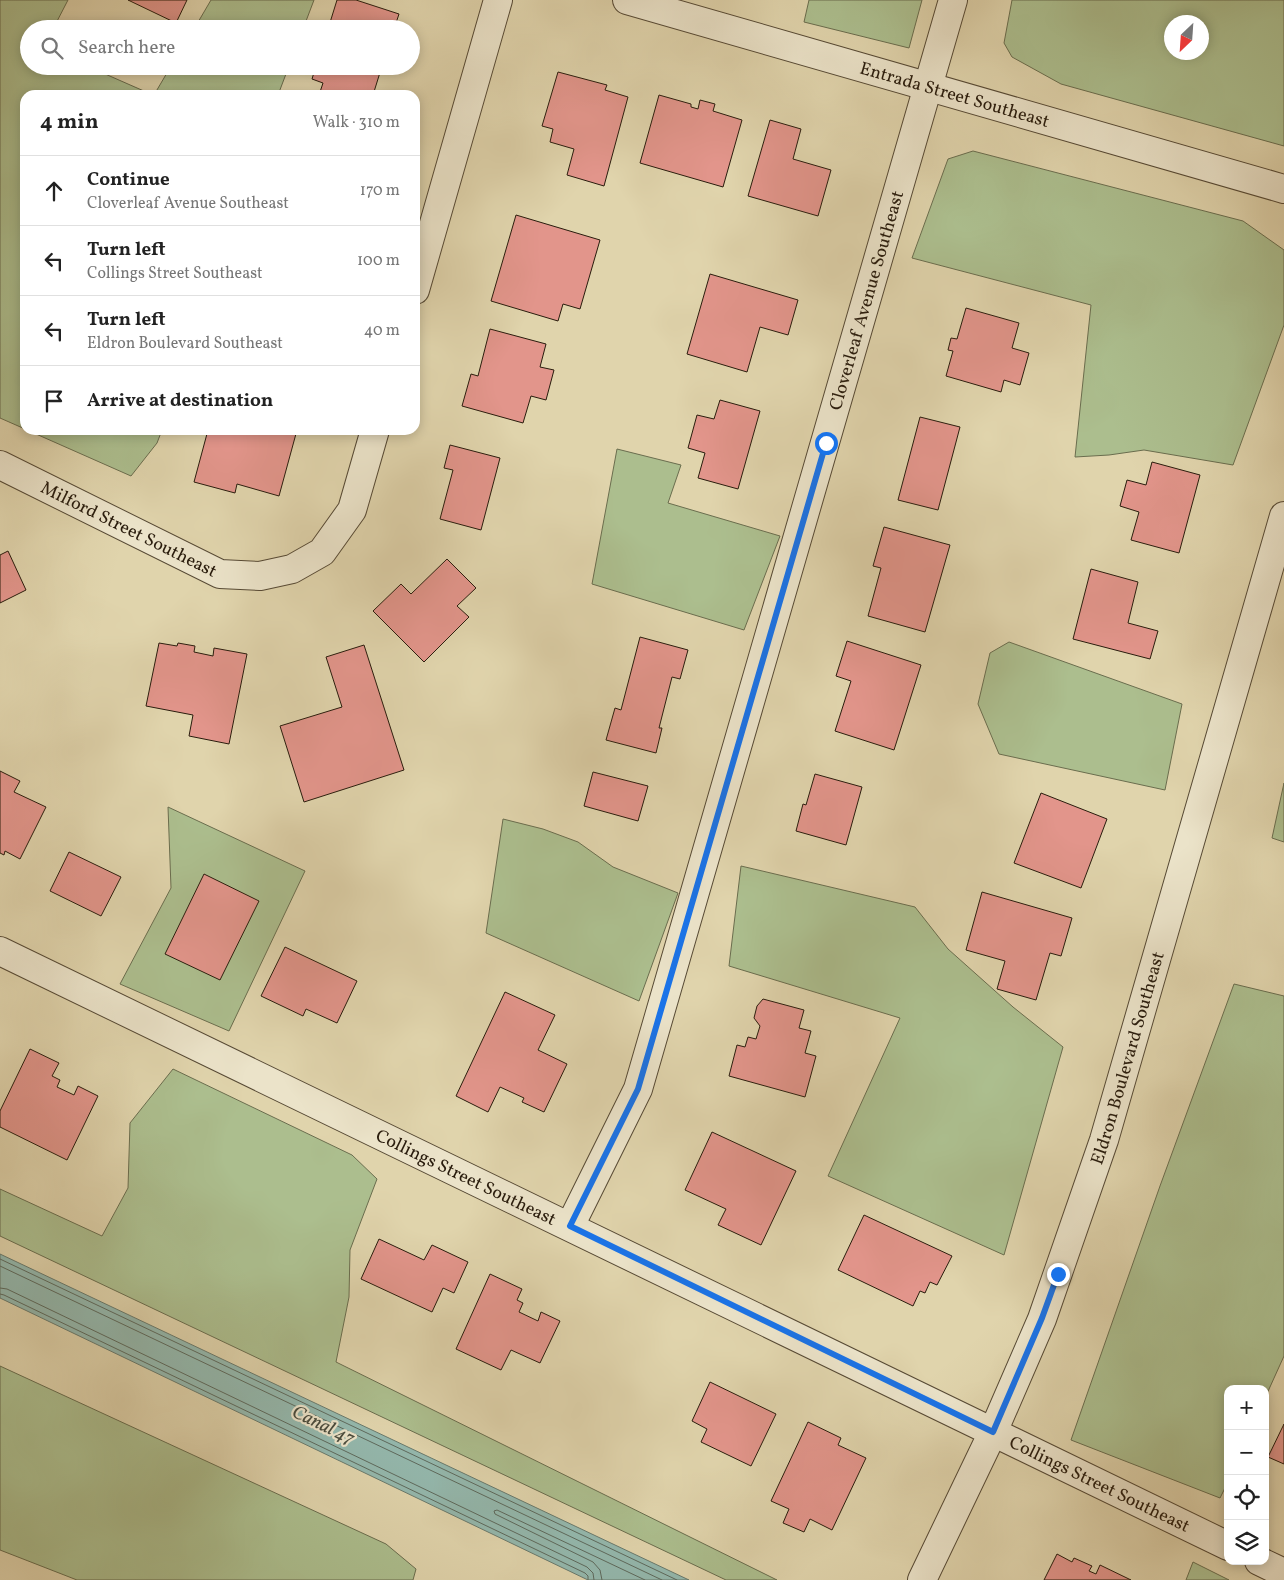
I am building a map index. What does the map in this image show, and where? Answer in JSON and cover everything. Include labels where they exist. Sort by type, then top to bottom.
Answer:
[{"type":"street","points":[[420,273],[498,0]]},
{"type":"street","name":"Entrada Street Southeast","points":[[627,0],[1284,189]]},
{"type":"street","name":"Cloverleaf Avenue Southeast","points":[[570,1226],[638,1089],[953,0]]},
{"type":"street","name":"Milford Street Southeast","points":[[0,465],[220,574],[260,576],[292,569],[322,552],[352,510],[374,435]]},
{"type":"street","name":"Eldron Boulevard Southeast","points":[[922,1580],[993,1432],[1042,1318],[1104,1140],[1284,516]]},
{"type":"street","name":"Collings Street Southeast","points":[[0,951],[1224,1544]]},
{"type":"street","points":[[1267,1565],[1284,1573]]},
{"type":"green space","points":[[0,0],[68,0],[58,20],[20,20],[20,75],[107,75],[142,90],[20,90],[20,427],[0,418]]},
{"type":"green space","points":[[211,0],[314,0],[306,20],[199,20]]},
{"type":"green space","points":[[809,0],[922,0],[909,48],[804,22]]},
{"type":"green space","points":[[1012,0],[1284,0],[1284,146],[1061,84],[1012,57],[1004,43]]},
{"type":"green space","points":[[166,75],[286,75],[280,90],[157,90]]},
{"type":"green space","points":[[973,151],[1243,221],[1284,250],[1284,325],[1233,465],[1144,450],[1075,457],[1091,305],[912,258],[948,159]]},
{"type":"green space","points":[[38,435],[160,435],[157,443],[131,476]]},
{"type":"green space","points":[[617,449],[681,465],[668,503],[780,536],[744,630],[592,584]]},
{"type":"green space","points":[[1009,642],[1182,704],[1165,790],[999,754],[978,704],[990,653]]},
{"type":"green space","points":[[1284,783],[1284,842],[1272,838]]},
{"type":"green space","points":[[168,807],[305,871],[229,1031],[120,984],[171,888]]},
{"type":"green space","points":[[503,819],[543,829],[578,842],[613,867],[678,893],[639,1001],[486,933]]},
{"type":"green space","points":[[741,866],[915,907],[948,949],[1013,1007],[1063,1047],[1004,1255],[828,1176],[900,1018],[729,966]]},
{"type":"green space","points":[[1234,984],[1284,996],[1284,1356],[1269,1389],[1269,1385],[1224,1385],[1224,1490],[1220,1498],[1071,1440],[1160,1186]]},
{"type":"green space","points":[[173,1069],[352,1155],[377,1179],[350,1250],[349,1297],[336,1362],[777,1580],[726,1580],[0,1236],[0,1189],[102,1236],[128,1188],[130,1123]]},
{"type":"green space","points":[[0,1366],[386,1544],[416,1569],[413,1580],[77,1580],[0,1550]]},
{"type":"green space","points":[[1193,1562],[1229,1580],[1186,1580]]},
{"type":"water","name":"Canal 47","points":[[0,1254],[689,1580],[588,1580],[0,1298]]},
{"type":"building","points":[[128,0],[187,0],[177,20],[170,20]]},
{"type":"building","points":[[337,0],[356,0],[399,14],[397,20],[331,20]]},
{"type":"building","points":[[558,72],[607,85],[605,90],[628,97],[604,186],[567,175],[574,149],[550,142],[553,129],[542,126]]},
{"type":"building","points":[[313,75],[379,75],[375,90],[321,90],[323,83],[312,79]]},
{"type":"building","points":[[659,95],[691,104],[691,107],[698,109],[700,100],[715,104],[713,111],[742,120],[723,187],[640,163]]},
{"type":"building","points":[[770,120],[801,129],[793,159],[831,170],[818,216],[748,196]]},
{"type":"building","points":[[516,215],[600,240],[580,309],[563,304],[558,321],[491,301]]},
{"type":"building","points":[[710,274],[798,300],[788,335],[760,327],[747,372],[687,354]]},
{"type":"building","points":[[966,308],[1019,323],[1012,348],[1029,353],[1020,385],[1004,380],[1001,392],[946,376],[953,351],[948,350],[951,338],[957,339]]},
{"type":"building","points":[[490,329],[546,344],[540,367],[554,370],[546,400],[531,396],[523,423],[462,406],[471,374],[478,376]]},
{"type":"building","points":[[720,400],[760,411],[738,489],[698,478],[705,453],[688,448],[697,415],[714,419]]},
{"type":"building","points":[[920,417],[960,427],[938,510],[898,500]]},
{"type":"building","points":[[207,435],[296,435],[279,496],[237,484],[235,493],[194,482]]},
{"type":"building","points":[[450,445],[500,458],[481,530],[440,519],[453,470],[444,468]]},
{"type":"building","points":[[1152,462],[1200,475],[1179,553],[1131,540],[1139,512],[1120,506],[1127,480],[1146,485]]},
{"type":"building","points":[[884,527],[950,545],[925,632],[868,616],[881,568],[873,566]]},
{"type":"building","points":[[8,551],[26,590],[0,603],[0,555]]},
{"type":"building","points":[[447,559],[476,588],[457,606],[469,617],[424,662],[373,611],[401,584],[411,594]]},
{"type":"building","points":[[1091,569],[1138,582],[1128,623],[1158,631],[1150,659],[1073,639]]},
{"type":"building","points":[[640,637],[688,650],[680,679],[672,677],[659,728],[662,728],[656,753],[606,740],[615,708],[621,710]]},
{"type":"building","points":[[847,641],[921,665],[894,750],[835,731],[851,681],[836,676]]},
{"type":"building","points":[[159,643],[177,646],[178,643],[195,646],[194,652],[213,656],[214,648],[247,654],[229,744],[189,736],[193,715],[146,706]]},
{"type":"building","points":[[364,645],[404,770],[304,802],[280,726],[342,707],[326,657]]},
{"type":"building","points":[[0,771],[20,781],[14,792],[46,807],[20,859],[5,851],[4,855],[0,853]]},
{"type":"building","points":[[593,772],[648,786],[638,821],[584,806]]},
{"type":"building","points":[[815,774],[862,787],[846,845],[796,831],[803,804],[806,805]]},
{"type":"building","points":[[1041,793],[1107,819],[1081,888],[1014,863]]},
{"type":"building","points":[[69,852],[121,877],[101,916],[50,891]]},
{"type":"building","points":[[204,874],[259,901],[220,980],[165,954]]},
{"type":"building","points":[[982,892],[1072,918],[1061,956],[1050,953],[1036,1000],[997,989],[1005,961],[966,950]]},
{"type":"building","points":[[285,947],[357,981],[337,1023],[306,1009],[303,1016],[261,996]]},
{"type":"building","points":[[505,992],[555,1015],[538,1050],[567,1064],[544,1112],[522,1102],[524,1098],[500,1087],[488,1112],[456,1096]]},
{"type":"building","points":[[763,999],[804,1010],[799,1028],[811,1031],[805,1053],[816,1056],[805,1097],[729,1076],[737,1045],[745,1047],[748,1037],[756,1039],[760,1026],[754,1018],[757,1006]]},
{"type":"building","points":[[30,1049],[59,1063],[52,1076],[60,1080],[57,1087],[74,1095],[78,1086],[98,1096],[67,1160],[0,1127],[0,1111]]},
{"type":"building","points":[[712,1132],[796,1171],[761,1245],[718,1225],[726,1209],[685,1190]]},
{"type":"building","points":[[864,1215],[952,1256],[937,1285],[930,1282],[925,1293],[920,1291],[913,1306],[838,1270]]},
{"type":"building","points":[[379,1239],[424,1260],[432,1245],[468,1262],[454,1293],[443,1288],[432,1312],[361,1279]]},
{"type":"building","points":[[490,1274],[522,1289],[517,1300],[523,1303],[519,1312],[538,1321],[541,1312],[560,1321],[540,1363],[511,1350],[501,1370],[456,1349]]},
{"type":"building","points":[[710,1382],[776,1414],[751,1466],[701,1442],[707,1429],[692,1421]]},
{"type":"building","points":[[808,1422],[841,1438],[838,1445],[866,1458],[832,1530],[810,1519],[804,1532],[783,1523],[789,1509],[771,1501]]},
{"type":"building","points":[[1284,1424],[1284,1464],[1269,1457]]},
{"type":"building","points":[[1057,1554],[1072,1562],[1074,1558],[1092,1566],[1089,1571],[1096,1574],[1100,1565],[1131,1580],[1044,1580]]},
{"type":"route","points":[[826,443],[638,1089],[570,1226],[993,1432],[1042,1318],[1058,1274]]}]
